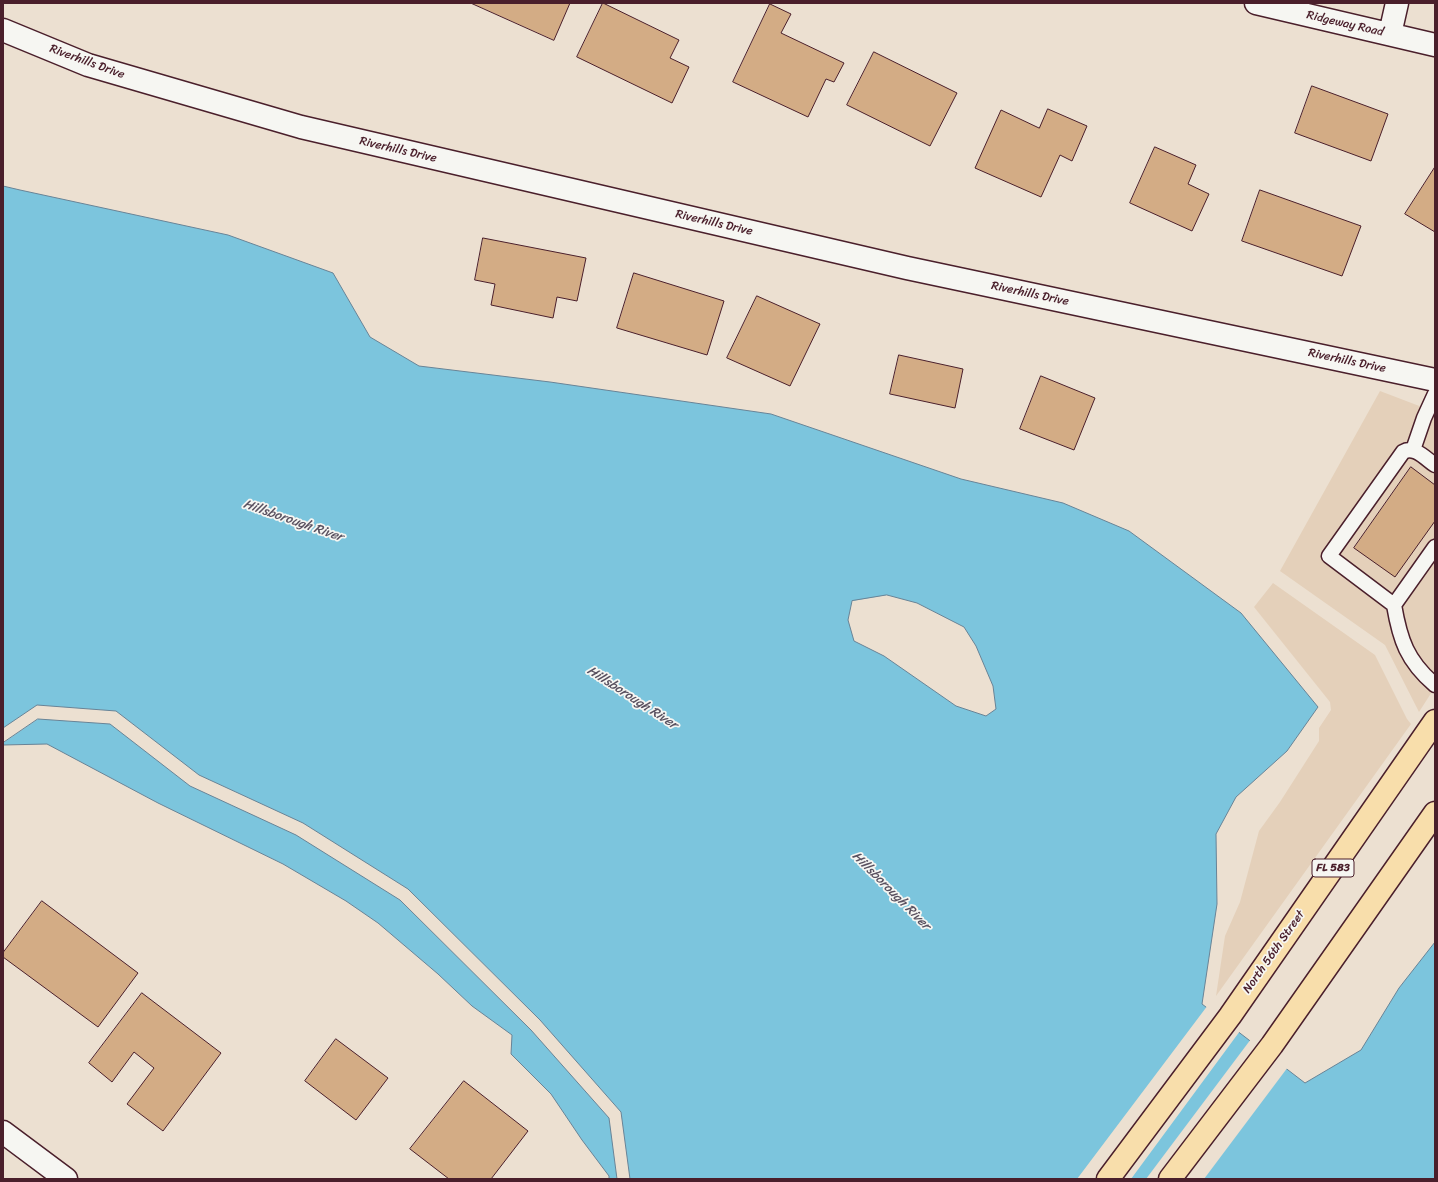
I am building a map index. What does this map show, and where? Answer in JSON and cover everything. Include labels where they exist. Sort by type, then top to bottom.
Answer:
[{"type":"main road","name":"North 56th Street","points":[[1108,1179],[1230,1016],[1435,721]]},
{"type":"main road","points":[[1170,1179],[1272,1045],[1435,813]]},
{"type":"street","name":"Ridgeway Road","points":[[1256,3],[1435,45]]},
{"type":"street","points":[[1390,34],[1397,3]]},
{"type":"street","name":"Riverhills Drive","points":[[3,30],[88,65],[301,127],[907,268],[1435,380]]},
{"type":"street","points":[[3,1132],[66,1179]]},
{"type":"lane","points":[[1413,450],[1424,418],[1435,394]]},
{"type":"lane","points":[[1435,465],[1413,450],[1403,452],[1329,556],[1394,605],[1402,642],[1413,662],[1424,676],[1435,685]]},
{"type":"lane","points":[[1394,605],[1435,548]]},
{"type":"shaded area","points":[[1380,391],[1435,412],[1435,687],[1419,712],[1385,645],[1280,571]]},
{"type":"shaded area","points":[[1273,583],[1375,655],[1407,719],[1411,724],[1216,996],[1225,936],[1240,902],[1259,831],[1280,802],[1319,741],[1319,728],[1331,710],[1330,702],[1254,607]]},
{"type":"water","name":"Hillsborough River","points":[[3,186],[228,235],[333,273],[370,337],[419,366],[550,382],[771,414],[961,479],[1063,503],[1129,531],[1241,613],[1318,707],[1287,751],[1236,797],[1216,834],[1217,904],[1202,1004],[1305,1083],[1361,1050],[1399,988],[1435,942],[1435,1179],[630,1179],[621,1112],[540,1020],[408,889],[303,823],[199,775],[116,711],[37,705],[3,728]],"holes":[[[887,595],[917,603],[964,627],[976,646],[993,686],[996,709],[986,716],[956,706],[884,656],[854,641],[848,620],[852,601]]]},
{"type":"water","points":[[38,719],[110,724],[190,786],[296,835],[400,900],[531,1030],[609,1118],[617,1179],[609,1179],[609,1176],[582,1140],[551,1094],[511,1054],[512,1035],[472,1006],[438,974],[378,923],[346,901],[283,864],[158,803],[47,744],[3,745],[3,743]]},
{"type":"pier","points":[[1208,1005],[1240,1031],[1131,1179],[1077,1179]]},
{"type":"pier","points":[[1251,1039],[1288,1067],[1204,1179],[1146,1179]]},
{"type":"building","points":[[471,3],[570,3],[554,40]]},
{"type":"building","points":[[603,3],[679,40],[670,58],[689,67],[672,103],[577,57]]},
{"type":"building","points":[[770,4],[791,14],[781,33],[844,63],[834,82],[826,79],[808,117],[733,82]]},
{"type":"building","points":[[874,52],[957,93],[930,146],[847,105]]},
{"type":"building","points":[[1312,86],[1388,114],[1371,161],[1295,133]]},
{"type":"building","points":[[1048,109],[1087,126],[1072,161],[1060,155],[1041,197],[975,168],[1001,110],[1039,128]]},
{"type":"building","points":[[1155,147],[1196,165],[1188,184],[1209,194],[1192,231],[1130,203]]},
{"type":"building","points":[[1435,167],[1435,232],[1405,214]]},
{"type":"building","points":[[1260,190],[1361,226],[1342,276],[1242,241]]},
{"type":"building","points":[[483,238],[586,258],[577,301],[557,297],[553,318],[491,305],[495,284],[475,280]]},
{"type":"building","points":[[634,273],[724,301],[707,355],[617,328]]},
{"type":"building","points":[[757,296],[820,324],[790,386],[727,358]]},
{"type":"building","points":[[899,355],[963,369],[955,408],[890,394]]},
{"type":"building","points":[[1041,376],[1095,398],[1074,450],[1020,429]]},
{"type":"building","points":[[1411,467],[1435,485],[1435,521],[1395,577],[1354,548]]},
{"type":"building","points":[[42,901],[138,973],[98,1027],[3,957],[3,953]]},
{"type":"building","points":[[142,993],[221,1053],[163,1131],[127,1104],[154,1068],[134,1052],[112,1082],[89,1063]]},
{"type":"building","points":[[336,1039],[388,1078],[356,1120],[305,1081]]},
{"type":"building","points":[[464,1081],[528,1131],[491,1179],[449,1179],[410,1149]]}]
